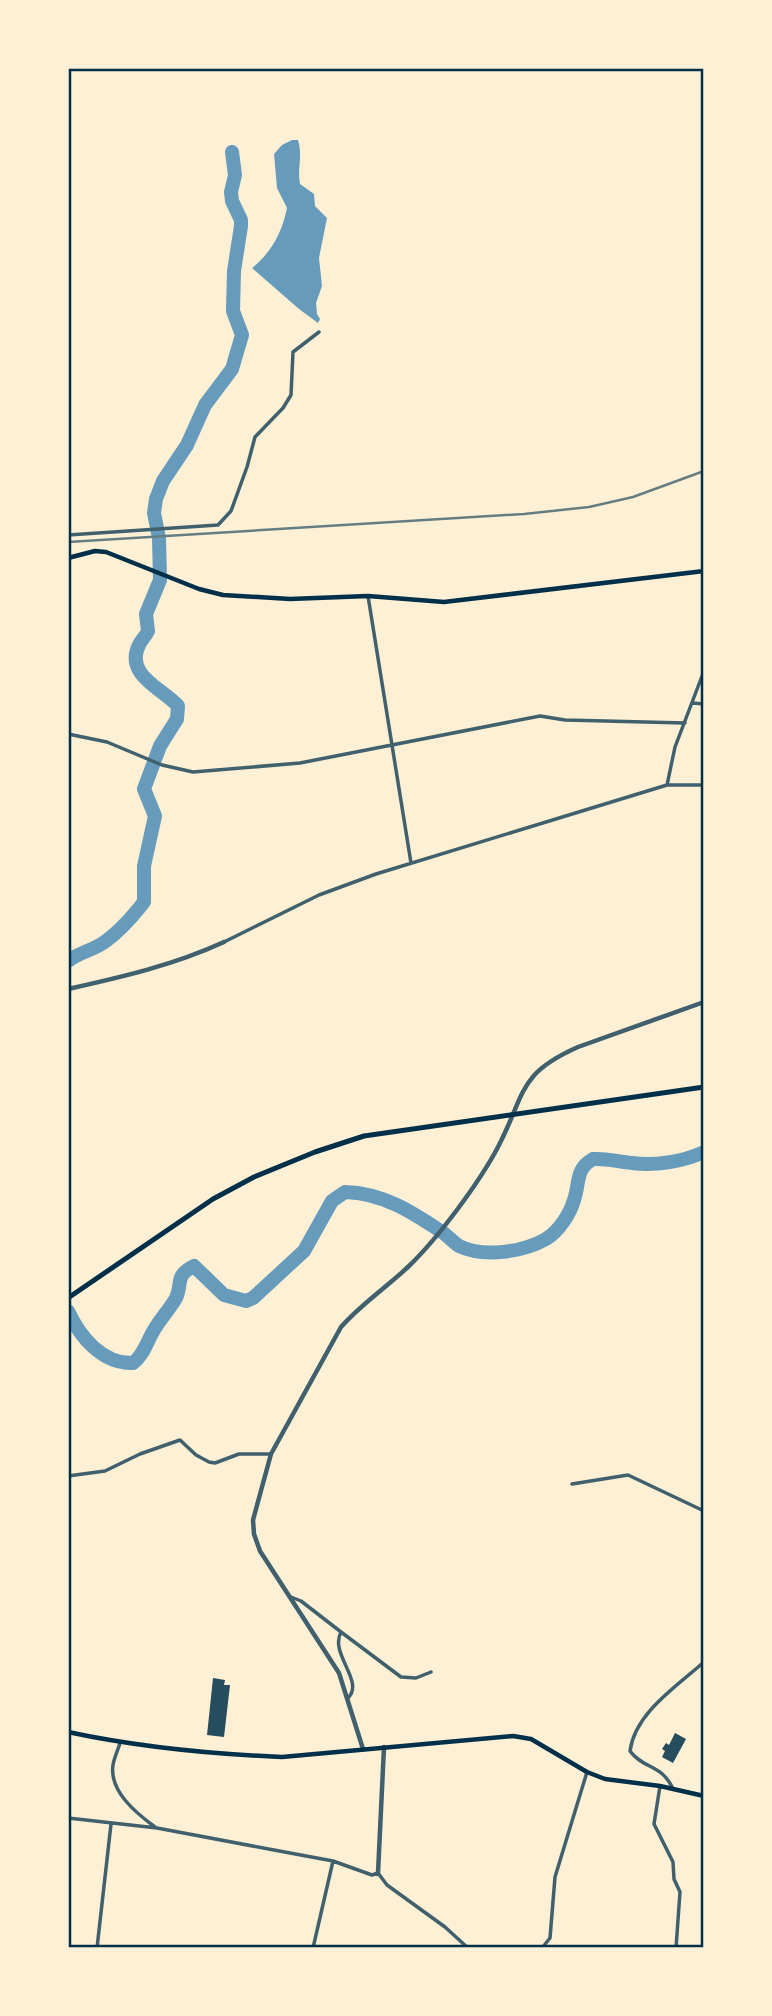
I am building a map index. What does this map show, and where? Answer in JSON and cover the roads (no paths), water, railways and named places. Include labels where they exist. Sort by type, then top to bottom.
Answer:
[{"type":"highway","points":[[68,1298],[213,1199],[266,1172],[315,1152],[364,1136],[704,1087]]},
{"type":"main road","points":[[68,558],[96,551],[106,552],[199,589],[223,595],[290,599],[368,596],[444,602],[704,571]]},
{"type":"main road","points":[[68,1732],[120,1743],[282,1757],[513,1736],[531,1739],[587,1772],[605,1779],[660,1786],[704,1796]]},
{"type":"street","points":[[68,535],[218,525],[231,511],[247,467],[254,437],[283,408],[291,395],[293,352],[319,332]]},
{"type":"street","points":[[368,596],[411,863]]},
{"type":"street","points":[[667,785],[675,747],[704,671]]},
{"type":"street","points":[[693,703],[704,704]]},
{"type":"street","points":[[68,734],[107,742],[158,763],[193,772],[300,763],[540,716],[565,720],[685,723]]},
{"type":"street","points":[[70,988],[164,965],[224,942],[319,895],[411,863],[667,785],[704,785]]},
{"type":"street","points":[[363,1749],[339,1673],[260,1551],[254,1534],[253,1520],[271,1454],[341,1327],[356,1310],[411,1264],[480,1177],[498,1146],[530,1077],[560,1055],[704,1002]]},
{"type":"street","points":[[68,1476],[105,1471],[140,1454],[180,1440],[196,1455],[209,1462],[239,1454],[271,1454]]},
{"type":"street","points":[[572,1484],[628,1475],[704,1511]]},
{"type":"street","points":[[290,1597],[301,1601],[401,1677],[416,1678],[431,1672]]},
{"type":"street","points":[[341,1632],[337,1640],[338,1648],[353,1686],[352,1694],[348,1698]]},
{"type":"street","points":[[673,1789],[665,1774],[634,1757],[630,1745],[636,1730],[650,1712],[704,1662]]},
{"type":"street","points":[[120,1743],[113,1765],[118,1789],[142,1817],[157,1828]]},
{"type":"street","points":[[384,1747],[378,1873],[387,1885],[445,1927],[468,1948]]},
{"type":"street","points":[[542,1948],[550,1938],[555,1877],[587,1772]]},
{"type":"street","points":[[660,1786],[654,1824],[673,1862],[674,1879],[680,1892],[676,1948]]},
{"type":"street","points":[[68,1818],[157,1828],[333,1861],[372,1875],[378,1873]]},
{"type":"street","points":[[97,1948],[111,1824]]},
{"type":"street","points":[[313,1948],[333,1861]]},
{"type":"water","points":[[298,140],[300,184],[314,194],[315,206],[327,218],[319,258],[322,286],[316,303],[320,319],[318,323],[252,268],[271,248],[285,217],[287,208],[277,188],[274,154],[282,145]]},
{"type":"waterway","points":[[68,961],[109,939],[144,902],[144,866],[155,816],[144,789],[160,746],[177,719],[178,706],[141,673],[136,656],[148,631],[146,614],[160,580],[159,538],[154,513],[156,499],[163,481],[187,445],[205,405],[232,369],[242,335],[233,311],[234,271],[241,220],[232,201],[235,175],[232,152]]},
{"type":"waterway","points":[[68,1311],[93,1347],[111,1359],[133,1363],[143,1352],[156,1326],[176,1298],[184,1273],[194,1266],[224,1295],[246,1301],[253,1298],[304,1251],[332,1201],[345,1192],[372,1196],[396,1205],[469,1250],[503,1252],[537,1244],[555,1232],[572,1205],[583,1167],[593,1159],[659,1163],[678,1161],[704,1152]]},
{"type":"railway","points":[[68,542],[524,514],[589,507],[633,497],[704,471]]}]
